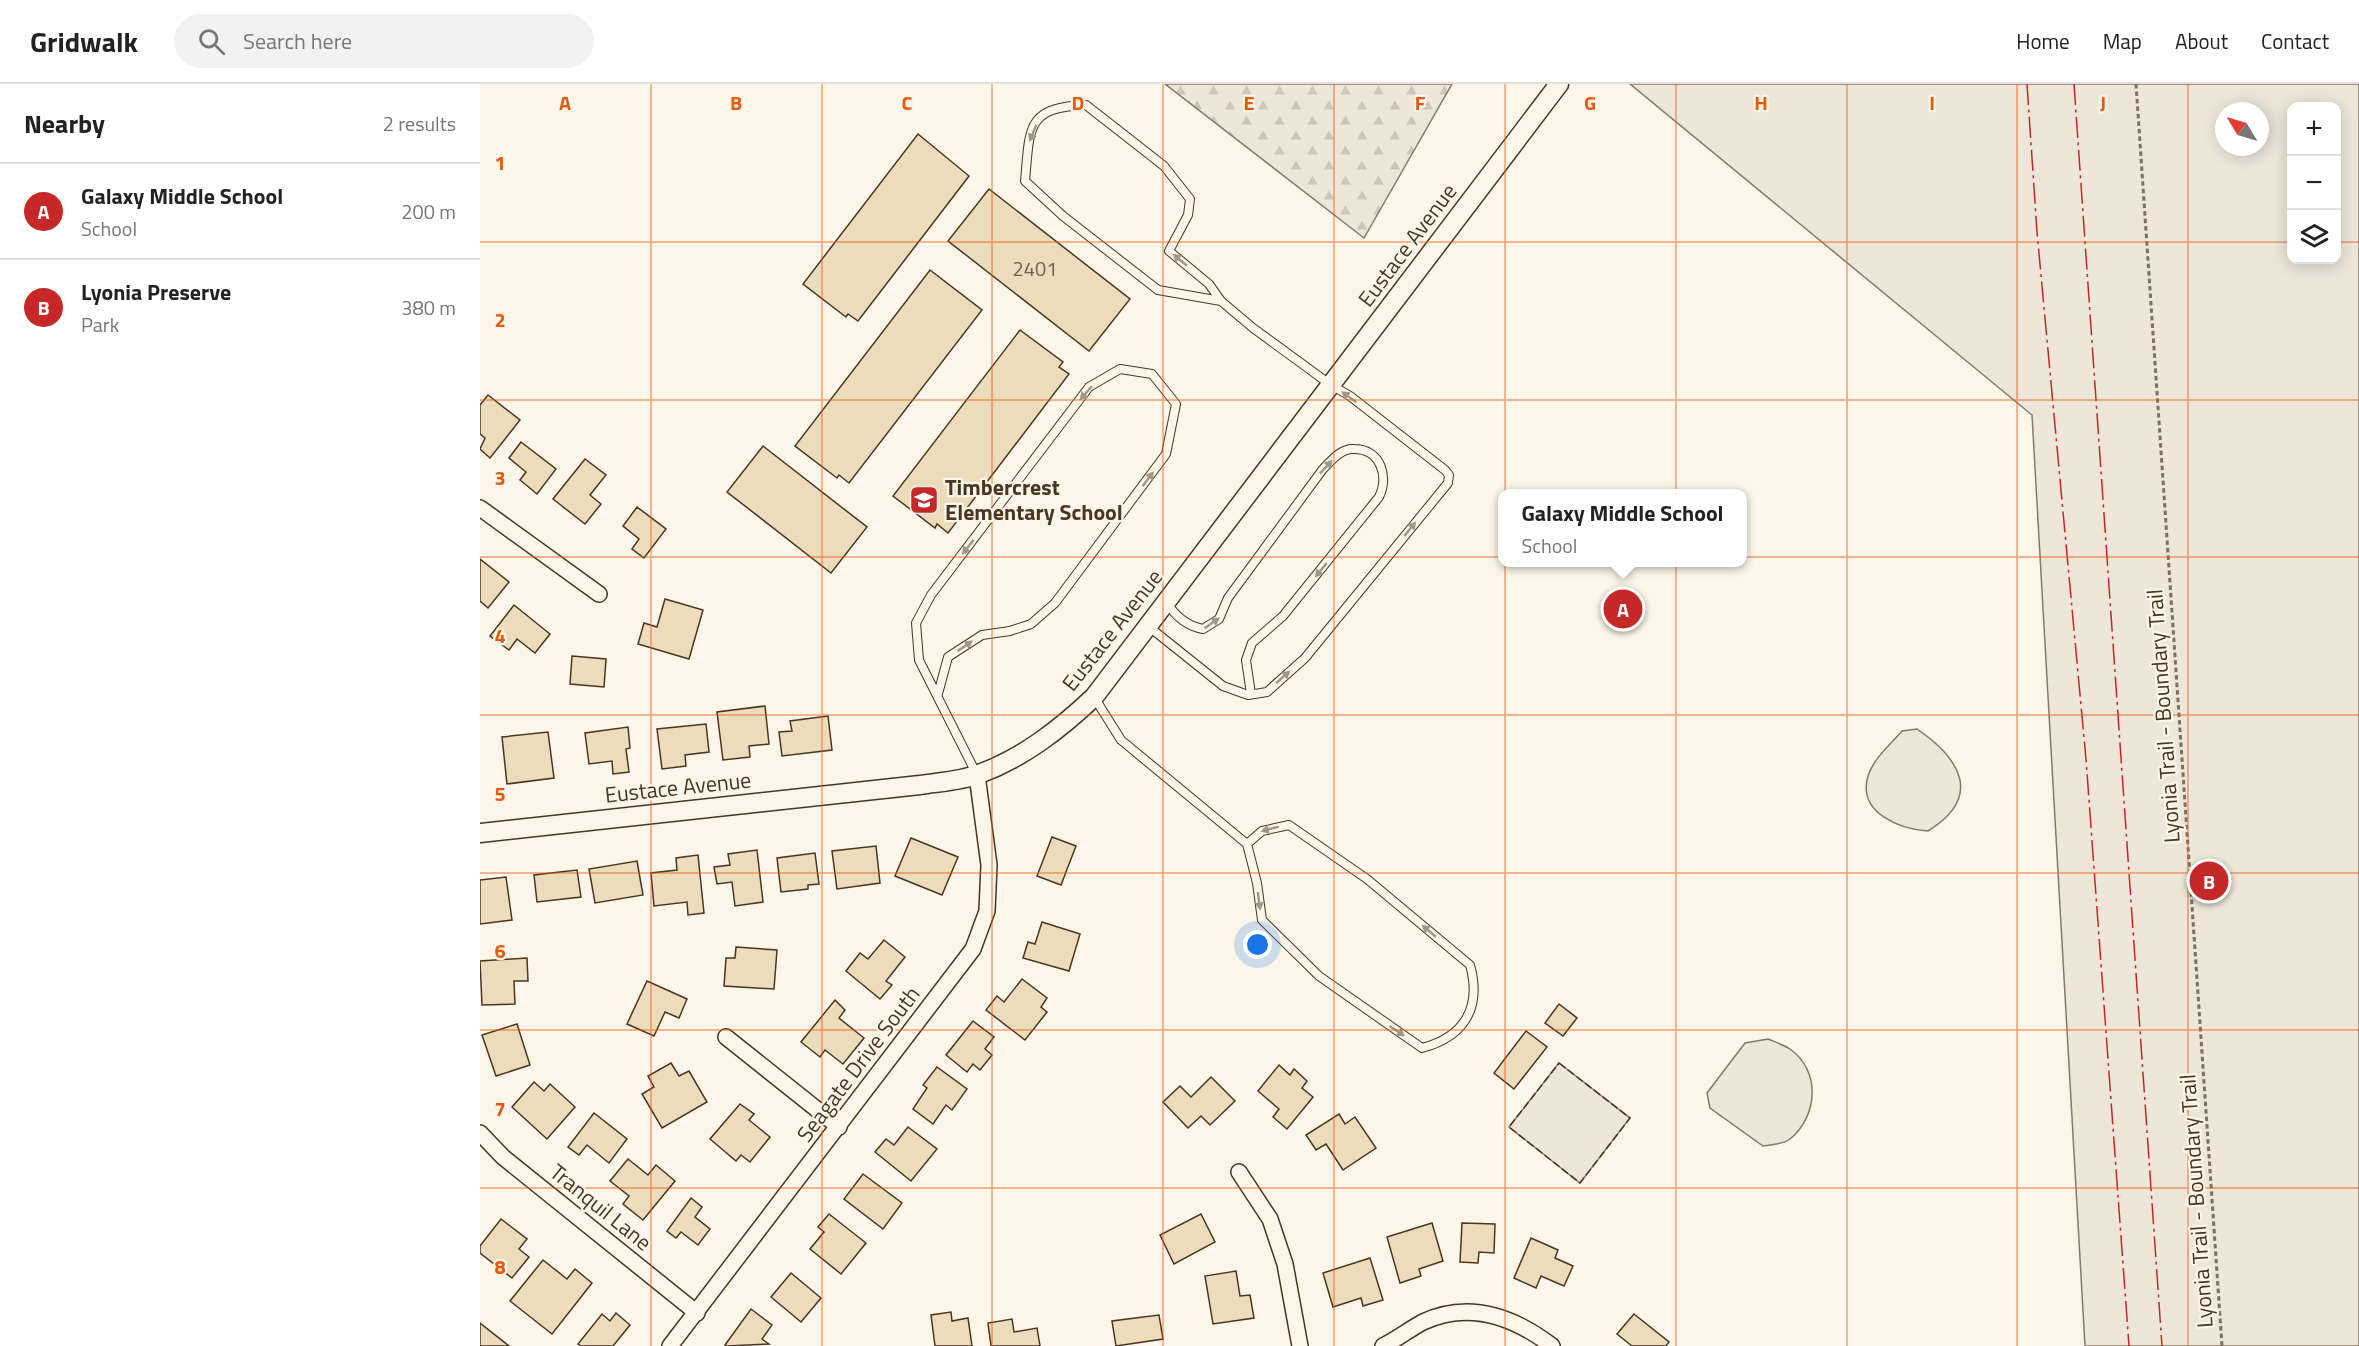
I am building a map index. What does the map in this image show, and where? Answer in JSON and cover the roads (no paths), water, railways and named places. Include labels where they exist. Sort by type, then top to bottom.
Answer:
[{"type":"street","name":"Eustace Avenue","points":[[480,833],[920,785],[977,775],[1022,754],[1069,720],[1094,697],[1559,84]]},
{"type":"street","points":[[480,508],[599,594]]},
{"type":"street","name":"Seagate Drive South","points":[[670,1346],[973,949],[987,911],[989,865],[977,775]]},
{"type":"street","points":[[726,1037],[839,1127]]},
{"type":"street","name":"Tranquil Lane","points":[[480,1133],[503,1157],[697,1312]]},
{"type":"street","points":[[1239,1172],[1270,1219],[1285,1264],[1300,1346]]},
{"type":"street","points":[[1383,1346],[1424,1322],[1446,1314],[1475,1312],[1513,1320],[1529,1328],[1552,1346]]},
{"type":"lane","points":[[1148,626],[1223,686],[1251,694],[1267,692],[1305,658],[1448,483],[1449,475],[1445,470],[1350,396],[1331,385],[1221,301],[1209,284],[1169,251],[1188,215],[1190,199],[1164,166],[1086,105],[1062,106],[1043,112],[1030,134],[1025,181],[1063,216],[1158,290],[1221,301]]},
{"type":"lane","points":[[938,694],[948,657],[982,635],[1010,631],[1031,624],[1055,603],[1166,454],[1176,404],[1152,374],[1120,369],[1089,387],[931,595],[916,622],[919,660],[977,775]]},
{"type":"lane","points":[[1166,602],[1174,615],[1192,627],[1203,629],[1219,619],[1228,598],[1323,469],[1341,453],[1353,448],[1368,453],[1379,461],[1384,471],[1384,486],[1379,497],[1284,616],[1268,632],[1252,643],[1246,660],[1251,694]]},
{"type":"lane","points":[[1094,697],[1121,740],[1247,844],[1257,883],[1262,920],[1319,976],[1422,1048],[1441,1043],[1467,1022],[1476,986],[1470,965],[1367,879],[1289,825],[1262,831],[1247,844]]},
{"type":"place","name":"Timbercrest Elementary School","points":[[924,500]]},
{"type":"place","name":"Galaxy Middle School","points":[[1623,609]]},
{"type":"place","name":"Lyonia Preserve","points":[[2209,881]]}]
